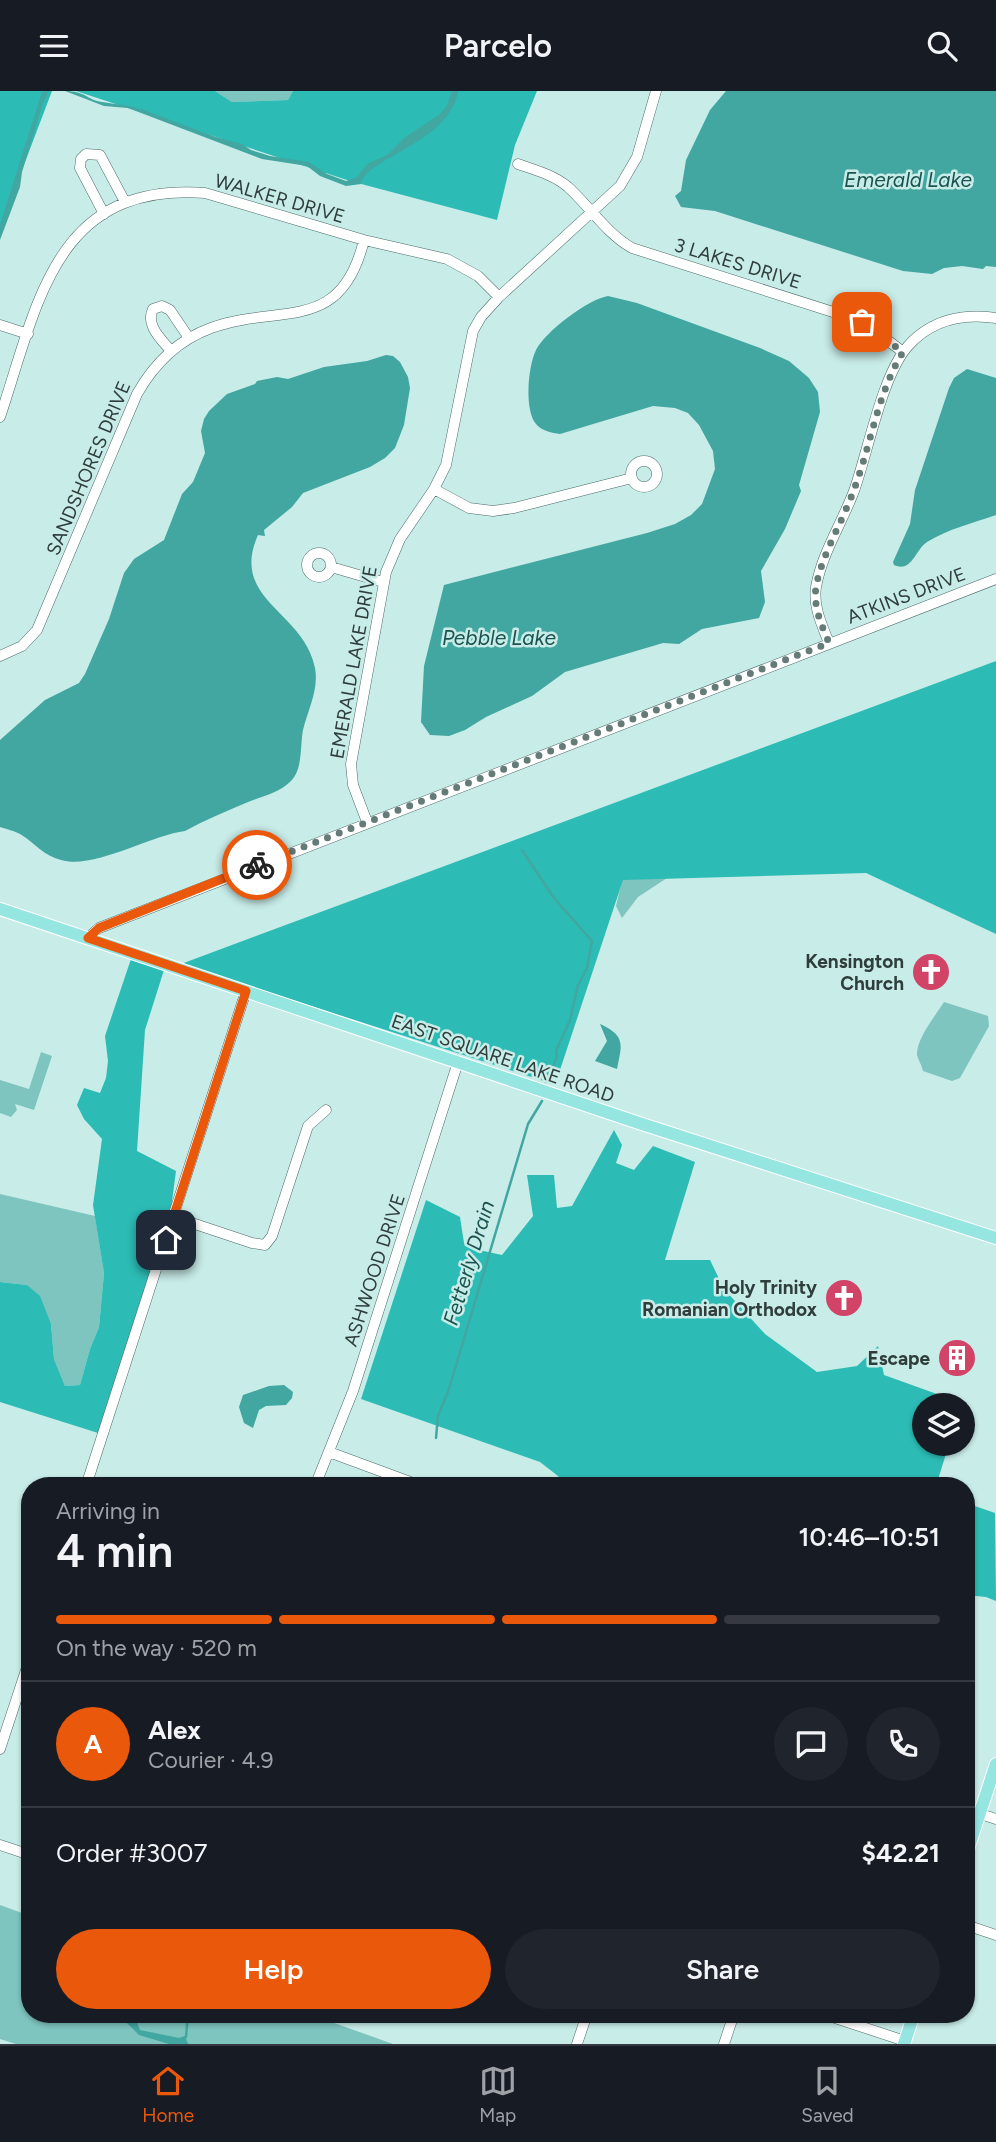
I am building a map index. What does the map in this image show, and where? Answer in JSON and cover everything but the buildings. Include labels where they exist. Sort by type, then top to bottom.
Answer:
[{"type":"main road","name":"EAST SQUARE LAKE ROAD","points":[[0,909],[642,1124],[996,1238]]},
{"type":"main road","points":[[975,1827],[996,1764]]},
{"type":"main road","points":[[904,2043],[911,2023]]},
{"type":"street","name":"EMERALD LAKE DRIVE","points":[[367,822],[353,785],[351,764],[383,582],[394,550],[442,475],[450,448],[473,331],[481,317],[499,297],[620,185],[633,167],[656,91]]},
{"type":"street","points":[[104,214],[80,168],[80,159],[86,154],[100,155],[125,202]]},
{"type":"street","name":"3 LAKES DRIVE","points":[[518,164],[555,178],[567,186],[612,234],[632,248],[855,319],[868,325],[903,352]]},
{"type":"street","name":"WALKER DRIVE","points":[[0,417],[44,284],[61,253],[79,232],[125,202],[167,192],[205,193],[364,240],[456,262],[478,276],[499,297]]},
{"type":"street","name":"SANDSHORES DRIVE","points":[[0,656],[22,646],[37,630],[136,394],[155,367],[171,351],[190,338],[219,326],[305,310],[327,302],[340,292],[354,273],[364,240]]},
{"type":"street","points":[[171,351],[152,326],[150,316],[153,309],[162,306],[170,310],[190,338]]},
{"type":"street","points":[[829,643],[816,606],[816,586],[858,481],[892,371],[903,352],[923,332],[939,323],[962,317],[996,319]]},
{"type":"street","points":[[0,325],[28,334]]},
{"type":"street","points":[[434,489],[469,508],[503,510],[632,478]]},
{"type":"street","points":[[331,568],[383,582]]},
{"type":"street","name":"ATKINS DRIVE","points":[[88,938],[99,928],[367,822],[996,579]]},
{"type":"street","points":[[89,1477],[246,991]]},
{"type":"street","name":"ASHWOOD DRIVE","points":[[319,1477],[352,1391],[458,1062]]},
{"type":"street","points":[[174,1217],[265,1245],[272,1236],[308,1126],[326,1110]]},
{"type":"street","points":[[329,1452],[397,1477]]},
{"type":"street","points":[[0,1749],[21,1685]]},
{"type":"street","points":[[975,1812],[996,1819]]},
{"type":"street","points":[[0,1845],[21,1852]]},
{"type":"street","points":[[975,1928],[996,1935]]},
{"type":"street","points":[[577,2044],[584,2023]]},
{"type":"street","points":[[724,2044],[731,2023]]},
{"type":"street","points":[[848,2023],[904,2043]]},
{"type":"shaded area","points":[[0,91],[52,91],[0,228]]},
{"type":"shaded area","points":[[76,91],[215,91],[232,102],[288,100],[293,91],[537,91],[515,145],[497,220],[350,181]]},
{"type":"shaded area","points":[[215,91],[293,91],[288,100],[232,102]]},
{"type":"shaded area","points":[[996,661],[996,934],[866,873],[623,880],[560,1070],[550,1083],[181,964]]},
{"type":"shaded area","points":[[624,872],[667,878],[638,897],[622,918],[616,906]]},
{"type":"shaded area","points":[[131,959],[164,970],[145,1030],[137,1151],[176,1171],[171,1209],[98,1433],[0,1402],[0,1282],[27,1285],[40,1296],[51,1324],[54,1359],[65,1386],[80,1385],[99,1327],[104,1273],[93,1205],[102,1139],[84,1119],[77,1105],[84,1088],[100,1093],[106,1078],[108,1061],[105,1036]]},
{"type":"shaded area","points":[[944,1002],[988,1016],[989,1026],[960,1078],[952,1081],[923,1071],[917,1055],[923,1035]]},
{"type":"shaded area","points":[[41,1052],[52,1056],[34,1110],[15,1104],[17,1110],[11,1117],[0,1113],[0,1080],[29,1089]]},
{"type":"shaded area","points":[[614,1130],[622,1145],[616,1163],[634,1170],[653,1146],[695,1162],[665,1260],[710,1260],[724,1289],[765,1334],[817,1372],[857,1366],[878,1346],[884,1375],[934,1393],[912,1393],[912,1456],[945,1456],[939,1477],[559,1477],[540,1462],[361,1399],[426,1200],[460,1217],[464,1243],[479,1250],[502,1255],[533,1216],[527,1175],[554,1175],[557,1208],[572,1206]]},
{"type":"shaded area","points":[[0,1194],[95,1216],[104,1273],[99,1327],[80,1385],[65,1386],[54,1359],[51,1324],[27,1285],[0,1282]]},
{"type":"shaded area","points":[[975,1506],[995,1513],[996,1601],[975,1596]]},
{"type":"shaded area","points":[[0,1905],[21,1913],[21,2023],[334,2023],[393,2044],[16,2044],[0,2039]]},
{"type":"water","points":[[49,91],[22,172],[20,187],[0,240],[0,225],[42,92]]},
{"type":"water","points":[[65,91],[78,92],[97,101],[141,109],[270,156],[309,162],[327,174],[346,181],[357,177],[367,164],[387,155],[404,138],[440,114],[452,91],[458,91],[452,109],[440,124],[376,166],[361,184],[346,186],[320,176],[307,166],[262,159],[128,108],[104,106]]},
{"type":"water","name":"Emerald Lake","points":[[726,91],[996,91],[996,267],[986,266],[983,269],[962,266],[944,268],[932,274],[903,271],[715,211],[681,207],[675,196],[681,191],[686,160],[710,110]]},
{"type":"water","name":"Pebble Lake","points":[[608,296],[637,303],[789,361],[809,378],[818,392],[820,412],[799,485],[801,491],[785,529],[761,571],[765,602],[759,618],[702,629],[679,644],[663,643],[565,672],[532,696],[465,730],[449,736],[430,735],[421,722],[424,666],[444,585],[647,533],[675,524],[691,515],[702,504],[715,469],[713,451],[699,425],[688,413],[675,408],[653,406],[560,434],[541,428],[532,417],[528,388],[536,350],[548,334],[568,317],[590,303]]},
{"type":"water","points":[[386,355],[393,356],[400,362],[410,388],[404,425],[395,448],[370,467],[303,493],[292,507],[264,530],[265,536],[258,535],[252,557],[253,575],[260,591],[297,632],[308,649],[315,668],[314,692],[303,730],[298,770],[291,781],[276,791],[185,831],[89,860],[74,862],[55,858],[20,834],[0,827],[0,740],[45,700],[79,683],[85,674],[109,619],[124,573],[134,559],[164,540],[182,494],[193,482],[205,453],[201,431],[209,411],[227,394],[257,381],[277,377],[288,379],[324,367],[367,361]]},
{"type":"water","points":[[967,369],[996,378],[996,515],[935,537],[905,566],[894,565],[910,524],[915,490],[949,388],[954,378]]},
{"type":"water","points":[[600,1024],[614,1033],[620,1042],[617,1069],[595,1061],[607,1041]]},
{"type":"water","points":[[284,1385],[293,1392],[286,1405],[266,1406],[259,1410],[253,1428],[244,1423],[239,1407],[243,1395],[269,1386]]},
{"type":"water","points":[[127,2023],[137,2023],[140,2030],[179,2038],[185,2036],[188,2044],[169,2044],[139,2035]]},
{"type":"waterway","name":"Fetterly Drain","points":[[522,850],[554,898],[592,941],[587,968],[578,985],[570,1020],[546,1082]]},
{"type":"waterway","name":"Fetterly Drain","points":[[436,1438],[438,1416],[449,1389],[528,1124],[542,1101]]},
{"type":"waterway","points":[[186,2037],[187,2023]]},
{"type":"way so far","points":[[257,865],[829,643],[818,616],[816,586],[858,481],[892,371],[903,352],[862,322]]},
{"type":"place","name":"Kensington Church","points":[[931,972]]},
{"type":"place","name":"Holy Trinity Romanian Orthodox","points":[[844,1298]]},
{"type":"place","name":"Escape","points":[[957,1358]]},
{"type":"route","points":[[166,1240],[246,991],[88,938],[99,928],[257,865]]}]
